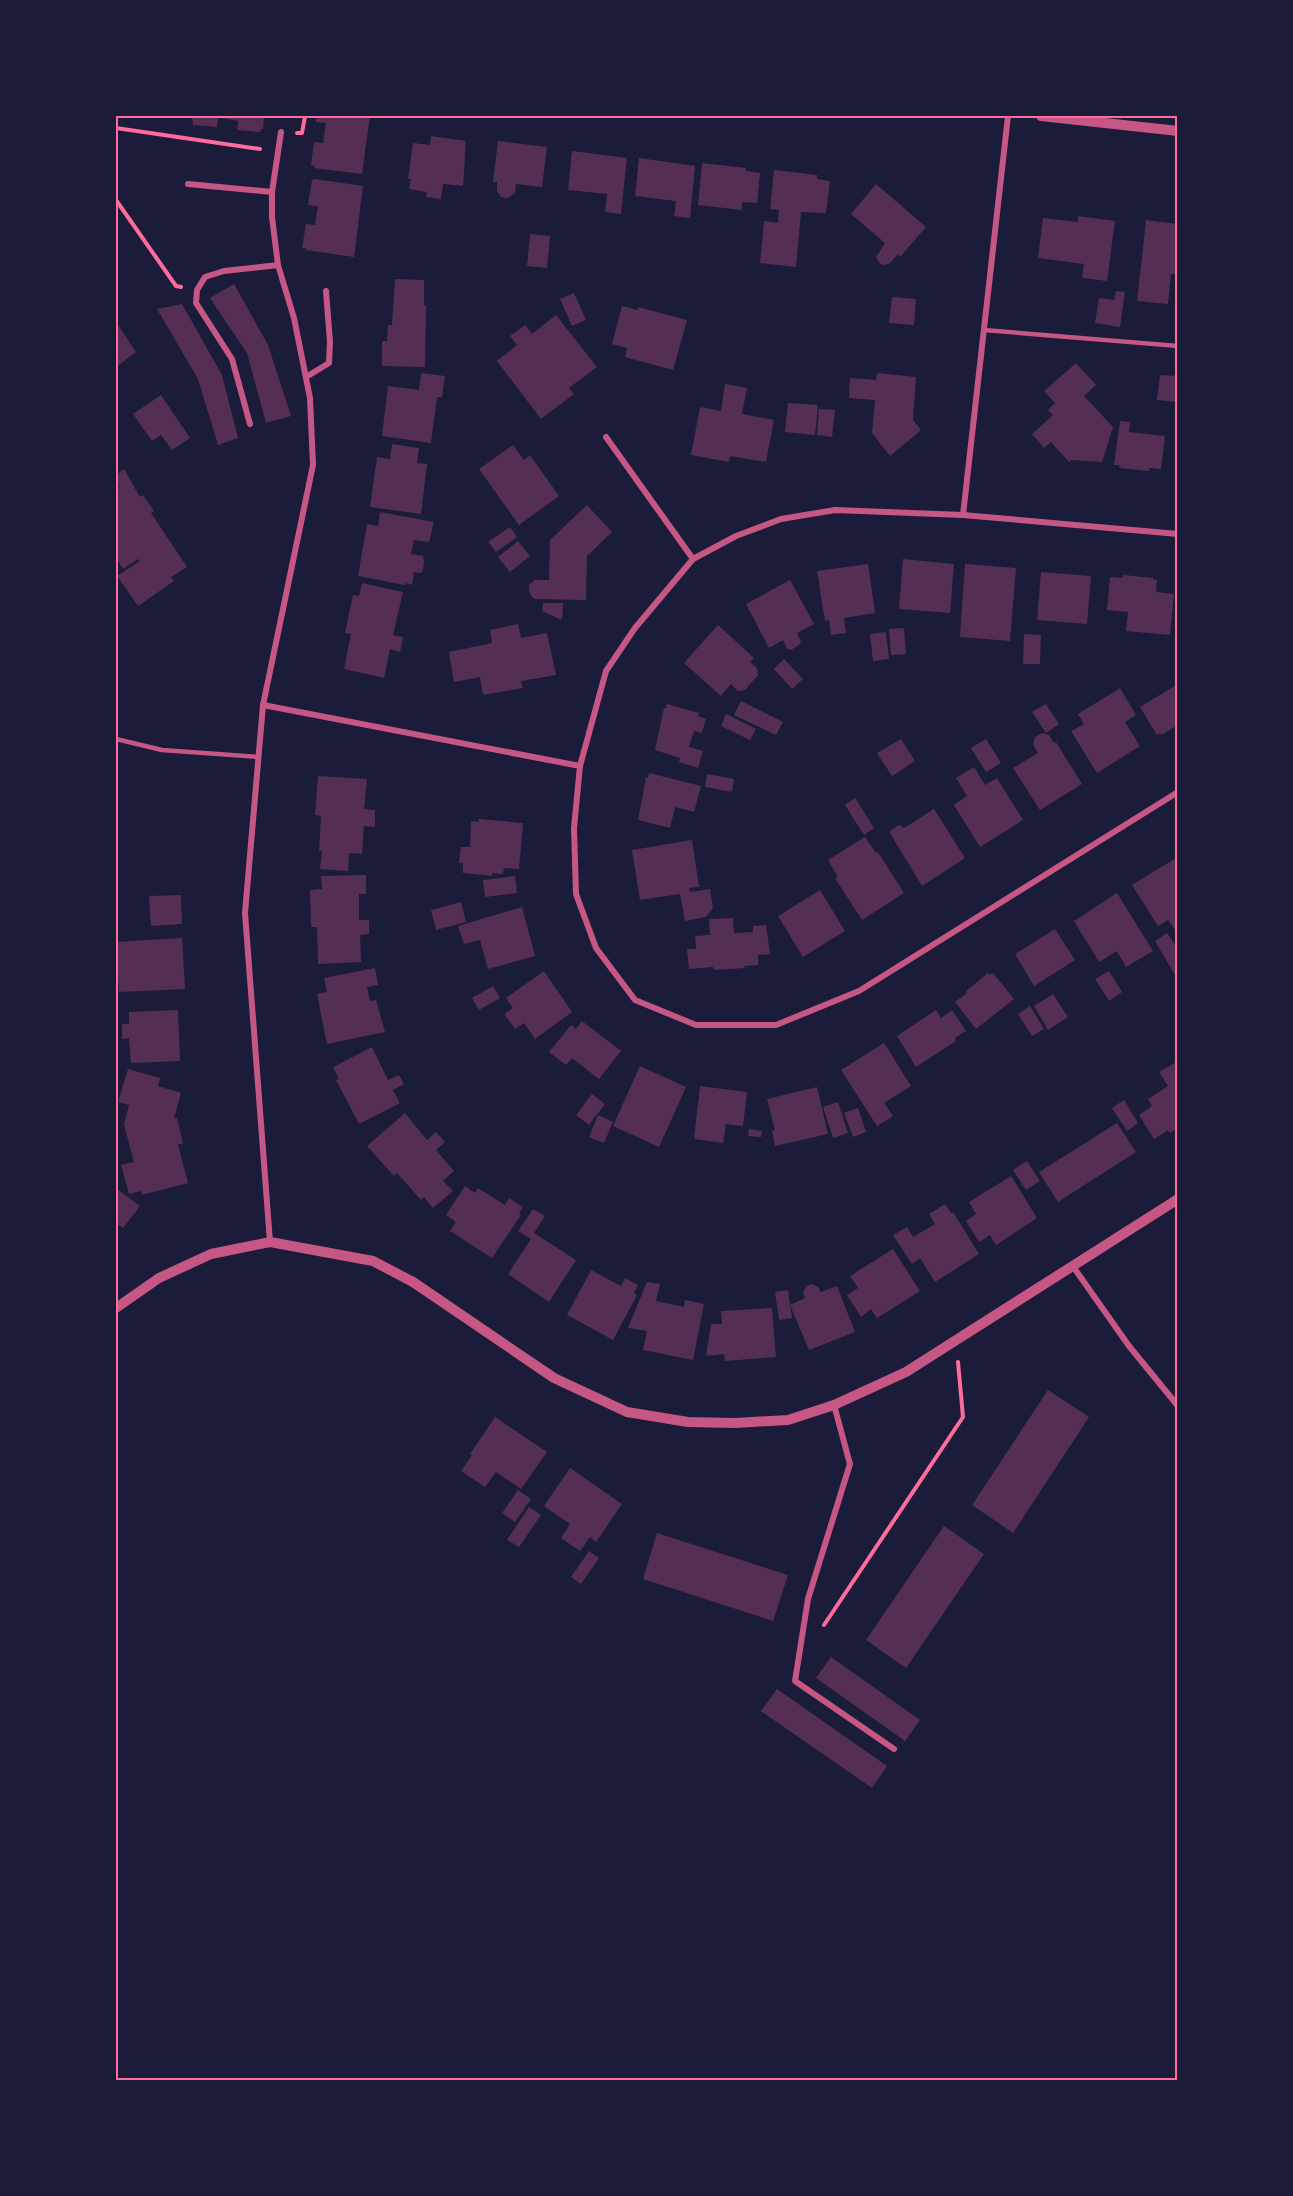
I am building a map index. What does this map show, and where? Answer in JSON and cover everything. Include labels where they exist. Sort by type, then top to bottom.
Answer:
[{"type":"street","points":[[963,515],[1008,116]]},
{"type":"street","points":[[1041,116],[1178,131]]},
{"type":"street","points":[[270,1242],[245,913],[263,705],[313,465],[310,398],[294,318],[278,265],[272,217],[272,192],[281,132]]},
{"type":"street","points":[[189,184],[272,192]]},
{"type":"street","points":[[250,424],[232,359],[196,303],[197,290],[205,277],[224,272],[278,265]]},
{"type":"street","points":[[306,377],[329,363],[330,342],[326,291]]},
{"type":"street","points":[[606,436],[693,558]]},
{"type":"street","points":[[1178,534],[963,515],[835,510],[781,519],[736,536],[693,558],[635,628],[606,671],[580,766],[574,828],[576,894],[596,948],[635,1000],[696,1025],[776,1025],[859,991],[1178,792]]},
{"type":"street","points":[[263,705],[580,766]]},
{"type":"street","points":[[116,1308],[159,1278],[211,1254],[270,1242],[373,1261],[413,1282],[554,1378],[627,1412],[688,1422],[735,1423],[788,1420],[834,1405],[906,1372],[1178,1199]]},
{"type":"street","points":[[1072,1265],[1129,1346],[1178,1406]]},
{"type":"street","points":[[834,1405],[850,1464],[808,1599],[795,1681],[894,1749]]},
{"type":"lane","points":[[984,330],[1178,346]]},
{"type":"lane","points":[[116,739],[162,750],[258,757]]},
{"type":"path","points":[[116,128],[278,151]]},
{"type":"path","points":[[116,200],[176,286],[197,290]]},
{"type":"path","points":[[818,1634],[963,1417],[956,1341]]},
{"type":"building","points":[[192,116],[264,116],[263,129],[260,132],[237,130],[238,121],[218,118],[217,127],[193,125]]},
{"type":"building","points":[[317,116],[370,116],[362,174],[314,168],[315,166],[311,165],[314,142],[323,143],[326,123],[316,122]]},
{"type":"building","points":[[431,136],[466,141],[463,186],[443,184],[441,199],[426,197],[427,192],[409,189],[411,179],[408,179],[413,143],[430,145]]},
{"type":"building","points":[[498,141],[547,147],[542,187],[516,184],[515,193],[508,198],[501,197],[497,191],[497,182],[493,182]]},
{"type":"building","points":[[572,151],[627,158],[621,214],[605,212],[607,194],[568,190]]},
{"type":"building","points":[[639,158],[695,166],[690,218],[674,216],[676,201],[635,196]]},
{"type":"building","points":[[702,163],[746,168],[746,171],[760,173],[757,203],[742,202],[742,210],[698,205]]},
{"type":"building","points":[[774,170],[817,175],[817,179],[830,181],[826,213],[801,212],[796,267],[760,263],[764,221],[778,223],[779,210],[770,209]]},
{"type":"building","points":[[312,180],[363,186],[354,257],[302,248],[306,224],[315,225],[318,206],[308,205]]},
{"type":"building","points":[[876,184],[926,227],[900,257],[898,254],[885,265],[880,264],[876,257],[885,243],[851,214]]},
{"type":"building","points":[[1078,216],[1115,221],[1107,281],[1082,278],[1084,264],[1038,258],[1043,218],[1078,222]]},
{"type":"building","points":[[1146,220],[1178,224],[1178,274],[1171,274],[1168,304],[1137,301]]},
{"type":"building","points":[[530,234],[550,236],[547,268],[527,266]]},
{"type":"building","points":[[395,279],[424,280],[425,367],[382,366],[382,341],[387,341],[388,325],[392,325]]},
{"type":"building","points":[[234,284],[268,345],[291,416],[266,423],[247,353],[210,298]]},
{"type":"building","points":[[1116,291],[1125,292],[1120,327],[1095,323],[1099,298],[1114,300]]},
{"type":"building","points":[[574,293],[586,320],[572,326],[560,299]]},
{"type":"building","points":[[892,297],[916,299],[914,325],[889,323]]},
{"type":"building","points":[[182,304],[222,375],[238,438],[218,445],[198,379],[157,309]]},
{"type":"building","points":[[622,306],[638,310],[638,307],[687,320],[673,370],[625,357],[627,348],[612,344]]},
{"type":"building","points":[[556,315],[597,367],[569,388],[574,394],[541,419],[497,361],[517,345],[510,336],[525,325],[532,334]]},
{"type":"building","points":[[116,322],[136,352],[116,367]]},
{"type":"building","points":[[1076,363],[1096,385],[1084,396],[1113,427],[1102,462],[1072,460],[1069,462],[1051,442],[1044,448],[1032,434],[1053,415],[1048,410],[1055,403],[1044,391]]},
{"type":"building","points":[[421,373],[445,376],[442,397],[437,397],[431,443],[382,436],[388,386],[419,390]]},
{"type":"building","points":[[877,373],[916,377],[913,420],[921,430],[890,456],[872,433],[875,400],[849,398],[850,378],[876,380]]},
{"type":"building","points":[[1160,375],[1178,376],[1178,402],[1157,400]]},
{"type":"building","points":[[725,384],[747,388],[742,414],[774,420],[766,462],[730,456],[729,462],[691,455],[700,407],[721,411]]},
{"type":"building","points":[[161,395],[190,438],[172,450],[161,435],[152,441],[133,414]]},
{"type":"building","points":[[788,403],[818,405],[815,435],[785,432]]},
{"type":"building","points":[[819,409],[835,410],[832,437],[817,435]]},
{"type":"building","points":[[1120,421],[1130,422],[1129,432],[1165,436],[1161,469],[1149,468],[1149,471],[1120,468],[1119,465],[1114,465]]},
{"type":"building","points":[[392,444],[419,448],[417,463],[427,464],[421,514],[370,507],[377,457],[390,459]]},
{"type":"building","points":[[513,445],[524,460],[530,455],[559,496],[519,525],[479,469]]},
{"type":"building","points":[[124,469],[140,497],[143,495],[154,511],[151,513],[187,567],[171,577],[174,581],[138,606],[117,576],[140,561],[138,559],[123,569],[116,558],[116,489],[119,487],[116,475]]},
{"type":"building","points":[[587,505],[612,532],[587,556],[586,600],[534,599],[529,592],[529,585],[535,580],[549,580],[550,540]]},
{"type":"building","points":[[380,512],[434,522],[429,542],[414,540],[411,554],[423,556],[424,561],[423,571],[414,572],[412,585],[358,576],[367,524],[378,526]]},
{"type":"building","points":[[510,527],[517,537],[496,552],[488,542]]},
{"type":"building","points":[[518,541],[530,556],[510,572],[498,557]]},
{"type":"building","points":[[903,559],[954,564],[950,613],[899,609]]},
{"type":"building","points":[[868,564],[875,613],[844,618],[846,633],[831,635],[829,620],[825,621],[817,571]]},
{"type":"building","points":[[965,564],[1016,568],[1010,641],[960,637]]},
{"type":"building","points":[[1041,572],[1091,576],[1087,624],[1037,620]]},
{"type":"building","points":[[1123,575],[1154,578],[1153,580],[1157,580],[1156,592],[1174,594],[1170,635],[1126,631],[1128,612],[1107,610],[1110,577],[1123,578]]},
{"type":"building","points":[[790,580],[814,624],[797,633],[801,641],[791,650],[787,649],[783,640],[769,648],[746,604]]},
{"type":"building","points":[[362,583],[403,592],[393,635],[403,637],[400,652],[390,649],[384,678],[344,669],[351,634],[345,633],[353,595],[359,596]]},
{"type":"building","points":[[543,603],[563,603],[562,620],[542,611]]},
{"type":"building","points":[[518,624],[521,638],[547,633],[556,675],[521,681],[523,688],[483,695],[480,677],[454,682],[449,652],[492,643],[490,630]]},
{"type":"building","points":[[718,625],[754,658],[750,662],[757,668],[758,675],[745,690],[738,691],[731,684],[721,696],[684,663]]},
{"type":"building","points":[[904,628],[906,654],[891,655],[889,629]]},
{"type":"building","points":[[886,632],[889,659],[873,661],[870,634]]},
{"type":"building","points":[[1024,634],[1041,635],[1040,664],[1023,664]]},
{"type":"building","points":[[784,659],[803,679],[792,689],[774,669]]},
{"type":"building","points":[[1178,684],[1178,725],[1157,735],[1140,707]]},
{"type":"building","points":[[1120,688],[1136,715],[1125,722],[1140,746],[1097,773],[1071,731],[1084,724],[1078,714]]},
{"type":"building","points":[[741,701],[783,722],[776,735],[734,715]]},
{"type":"building","points":[[667,704],[699,713],[698,716],[706,719],[702,733],[694,731],[689,747],[703,751],[698,768],[679,762],[680,758],[655,750],[664,708]]},
{"type":"building","points":[[1046,704],[1059,724],[1046,733],[1032,712]]},
{"type":"building","points":[[726,714],[756,729],[750,740],[721,726]]},
{"type":"building","points":[[1042,733],[1049,735],[1054,743],[1056,742],[1082,784],[1040,810],[1013,768],[1038,753],[1033,744],[1035,737]]},
{"type":"building","points":[[901,739],[915,761],[892,776],[877,753]]},
{"type":"building","points":[[986,739],[1001,763],[986,772],[971,748]]},
{"type":"building","points":[[974,767],[985,785],[997,778],[1023,820],[980,847],[954,805],[967,796],[956,778]]},
{"type":"building","points":[[649,773],[701,786],[694,812],[675,807],[670,828],[638,820],[646,777],[648,778]]},
{"type":"building","points":[[707,774],[734,779],[732,792],[705,787]]},
{"type":"building","points":[[318,776],[367,779],[364,809],[375,810],[375,827],[364,826],[362,854],[349,853],[348,871],[320,869],[321,816],[315,815]]},
{"type":"building","points":[[855,798],[874,828],[864,835],[845,805]]},
{"type":"building","points":[[934,809],[965,858],[922,886],[890,833],[899,825],[904,828]]},
{"type":"building","points":[[479,819],[523,823],[519,869],[504,868],[503,874],[492,873],[492,876],[463,873],[463,863],[459,863],[461,847],[470,847],[471,821],[479,822]]},
{"type":"building","points":[[865,837],[876,853],[878,852],[904,893],[862,920],[835,878],[838,877],[828,860]]},
{"type":"building","points":[[692,840],[699,887],[689,888],[690,892],[710,889],[713,908],[706,917],[685,921],[680,894],[640,900],[632,850]]},
{"type":"building","points":[[1176,858],[1178,861],[1178,930],[1176,931],[1168,920],[1158,926],[1132,885]]},
{"type":"building","points":[[366,875],[366,894],[359,894],[359,920],[369,920],[369,934],[360,935],[361,962],[318,964],[317,927],[311,927],[310,890],[322,889],[321,876]]},
{"type":"building","points":[[515,876],[517,893],[485,897],[483,880]]},
{"type":"building","points":[[820,890],[845,931],[803,957],[778,916]]},
{"type":"building","points":[[1117,893],[1153,951],[1126,967],[1117,951],[1099,962],[1074,921]]},
{"type":"building","points":[[181,895],[182,924],[151,926],[149,896]]},
{"type":"building","points":[[461,902],[466,922],[436,930],[431,910]]},
{"type":"building","points":[[522,907],[535,956],[488,969],[480,940],[464,944],[458,926]]},
{"type":"building","points":[[733,918],[734,933],[753,932],[753,926],[766,925],[770,954],[758,955],[758,965],[744,966],[745,968],[689,969],[687,949],[696,949],[695,936],[710,935],[709,919]]},
{"type":"building","points":[[1055,929],[1075,960],[1034,986],[1015,954]]},
{"type":"building","points":[[1167,933],[1178,949],[1178,973],[1175,975],[1155,941]]},
{"type":"building","points":[[182,938],[185,989],[119,992],[116,942]]},
{"type":"building","points":[[375,968],[378,985],[367,987],[370,1001],[376,1000],[385,1032],[327,1044],[317,994],[327,992],[324,978]]},
{"type":"building","points":[[544,971],[572,1012],[535,1039],[524,1023],[515,1029],[504,1014],[513,1008],[506,998]]},
{"type":"building","points":[[1109,971],[1122,992],[1109,1001],[1095,979]]},
{"type":"building","points":[[988,973],[990,975],[993,973],[1014,999],[976,1029],[955,1002]]},
{"type":"building","points":[[493,986],[500,998],[479,1010],[472,998]]},
{"type":"building","points":[[1053,994],[1068,1017],[1048,1030],[1034,1006]]},
{"type":"building","points":[[1030,1006],[1044,1029],[1032,1036],[1018,1014]]},
{"type":"building","points":[[178,1010],[180,1061],[131,1063],[129,1038],[122,1039],[122,1024],[129,1024],[129,1012]]},
{"type":"building","points":[[936,1010],[941,1018],[952,1010],[966,1031],[955,1038],[956,1041],[916,1067],[897,1036]]},
{"type":"building","points":[[582,1021],[621,1051],[599,1079],[572,1058],[566,1065],[549,1052],[571,1025],[576,1029]]},
{"type":"building","points":[[884,1043],[911,1086],[884,1103],[893,1116],[877,1126],[841,1070]]},
{"type":"building","points":[[372,1047],[388,1080],[399,1075],[404,1084],[393,1090],[400,1103],[359,1124],[336,1080],[339,1079],[333,1067]]},
{"type":"building","points":[[1178,1061],[1178,1128],[1170,1133],[1168,1130],[1154,1139],[1139,1115],[1152,1106],[1148,1099],[1168,1086],[1159,1072]]},
{"type":"building","points":[[640,1066],[686,1087],[659,1147],[613,1126]]},
{"type":"building","points":[[128,1069],[160,1078],[158,1086],[181,1093],[174,1118],[177,1118],[183,1143],[178,1145],[188,1183],[142,1195],[141,1191],[129,1194],[121,1165],[134,1162],[124,1125],[129,1105],[118,1102]]},
{"type":"building","points":[[700,1086],[747,1092],[743,1126],[726,1124],[723,1143],[694,1139]]},
{"type":"building","points":[[817,1087],[828,1134],[775,1146],[772,1131],[775,1130],[767,1099]]},
{"type":"building","points":[[592,1094],[605,1104],[589,1125],[576,1115]]},
{"type":"building","points":[[1124,1100],[1138,1123],[1127,1131],[1112,1108]]},
{"type":"building","points":[[838,1102],[848,1133],[833,1138],[823,1107]]},
{"type":"building","points":[[858,1108],[866,1132],[853,1137],[844,1113]]},
{"type":"building","points":[[405,1113],[427,1140],[436,1132],[445,1142],[436,1150],[454,1171],[443,1181],[453,1191],[433,1208],[424,1197],[421,1200],[397,1173],[394,1176],[367,1146]]},
{"type":"building","points":[[598,1115],[613,1122],[604,1143],[589,1137]]},
{"type":"building","points":[[1117,1123],[1136,1152],[1058,1202],[1039,1172]]},
{"type":"building","points":[[749,1129],[762,1131],[761,1137],[748,1136]]},
{"type":"building","points":[[1027,1161],[1040,1181],[1026,1190],[1013,1170]]},
{"type":"building","points":[[1011,1176],[1037,1218],[996,1245],[990,1235],[979,1242],[966,1221],[976,1214],[969,1202]]},
{"type":"building","points":[[465,1186],[475,1193],[478,1188],[505,1205],[509,1198],[523,1207],[519,1214],[521,1215],[492,1258],[450,1231],[456,1222],[446,1215]]},
{"type":"building","points":[[117,1189],[140,1206],[123,1228],[116,1223]]},
{"type":"building","points":[[945,1204],[951,1213],[953,1212],[979,1254],[935,1282],[920,1258],[912,1264],[893,1235],[907,1227],[913,1237],[935,1224],[929,1214]]},
{"type":"building","points":[[533,1209],[545,1216],[534,1233],[576,1260],[549,1302],[508,1274],[531,1239],[518,1231]]},
{"type":"building","points":[[893,1249],[920,1291],[877,1318],[871,1309],[861,1317],[847,1295],[858,1288],[850,1276]]},
{"type":"building","points":[[591,1270],[621,1286],[625,1278],[638,1285],[634,1293],[637,1295],[613,1340],[567,1315]]},
{"type":"building","points":[[647,1282],[660,1284],[656,1301],[684,1307],[685,1300],[704,1304],[693,1360],[643,1350],[647,1331],[628,1328]]},
{"type":"building","points":[[812,1284],[821,1292],[837,1286],[855,1332],[809,1350],[790,1305],[805,1298],[803,1293],[806,1286]]},
{"type":"building","points":[[788,1290],[792,1318],[779,1320],[775,1292]]},
{"type":"building","points":[[772,1308],[776,1357],[725,1361],[724,1354],[706,1356],[711,1324],[722,1324],[721,1311]]},
{"type":"building","points":[[1048,1390],[1089,1417],[1013,1533],[972,1505]]},
{"type":"building","points":[[495,1417],[547,1452],[521,1489],[496,1472],[485,1487],[461,1471]]},
{"type":"building","points":[[570,1468],[622,1504],[596,1542],[590,1537],[580,1551],[561,1538],[570,1524],[544,1506]]},
{"type":"building","points":[[518,1490],[531,1499],[515,1522],[502,1513]]},
{"type":"building","points":[[529,1507],[541,1515],[519,1547],[507,1540]]},
{"type":"building","points":[[944,1526],[984,1554],[906,1668],[866,1640]]},
{"type":"building","points":[[657,1533],[788,1575],[773,1621],[643,1579]]},
{"type":"building","points":[[589,1551],[599,1558],[581,1584],[571,1577]]},
{"type":"building","points":[[831,1657],[920,1720],[905,1741],[816,1678]]},
{"type":"building","points":[[777,1689],[887,1766],[872,1788],[761,1711]]}]
